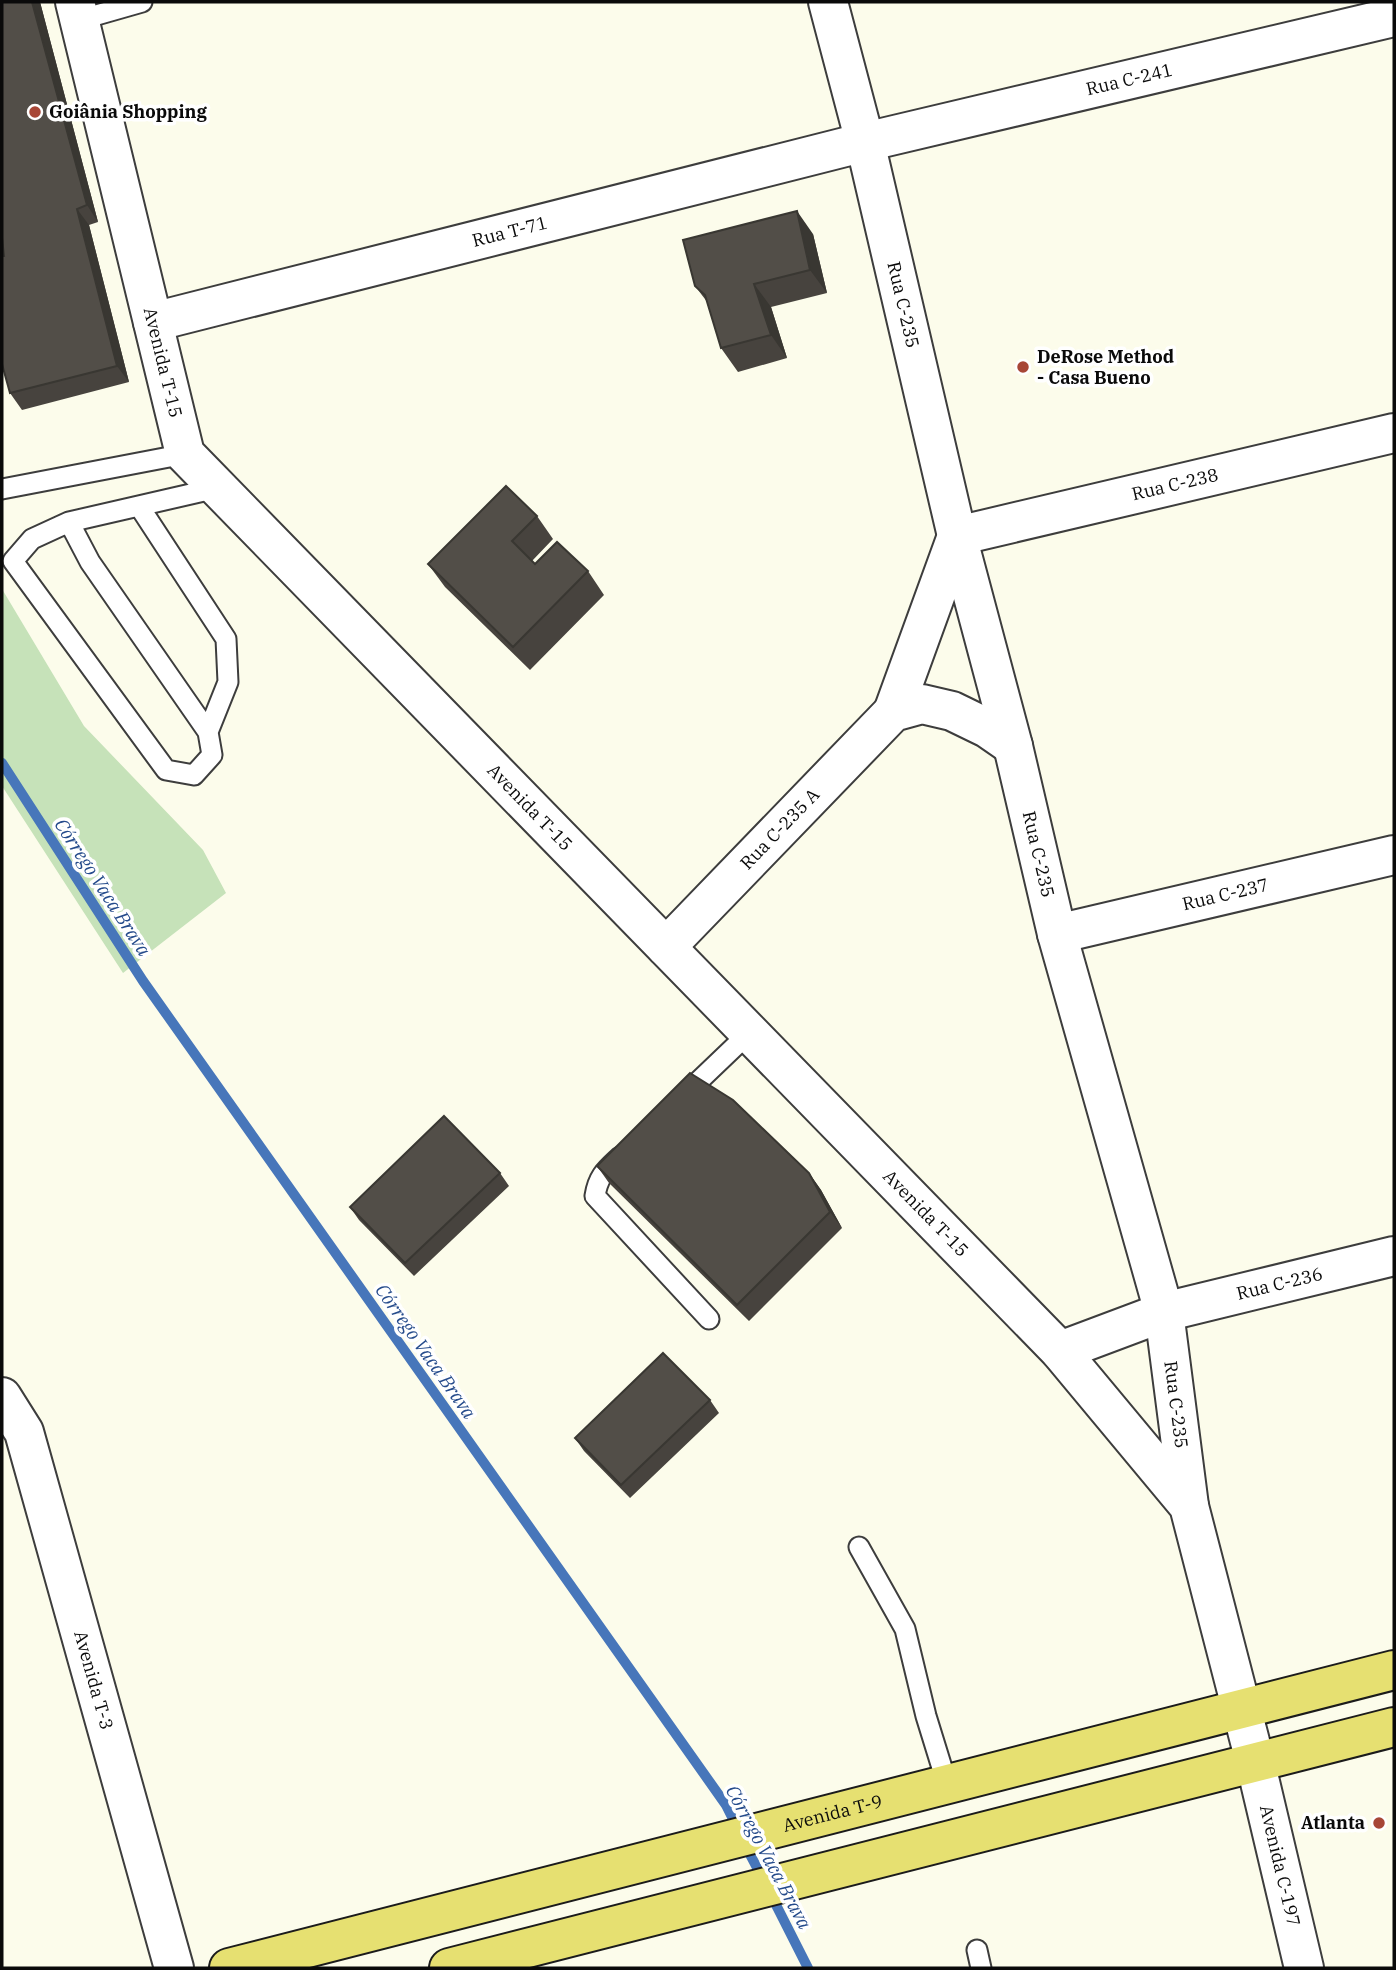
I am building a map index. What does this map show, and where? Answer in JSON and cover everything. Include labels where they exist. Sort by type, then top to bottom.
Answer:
[{"type":"main road","name":"Avenida T-9","points":[[229,1968],[1394,1670]]},
{"type":"main road","points":[[449,1968],[1394,1727]]},
{"type":"street","name":"Rua C-235","points":[[828,2],[865,142],[957,536],[1013,747],[1057,934],[1164,1312],[1189,1506],[1241,1709]]},
{"type":"street","name":"Avenida T-15","points":[[77,11],[185,454],[1060,1351],[1189,1506]]},
{"type":"street","name":"Rua C-241","points":[[865,142],[1394,17]]},
{"type":"street","name":"Rua T-71","points":[[153,323],[865,142]]},
{"type":"street","name":"Rua C-238","points":[[957,536],[1394,433]]},
{"type":"street","name":"Rua C-235 A","points":[[666,947],[893,712],[957,536]]},
{"type":"street","points":[[893,712],[922,704],[952,711],[987,728],[1013,747]]},
{"type":"street","name":"Rua C-237","points":[[1057,934],[1394,855]]},
{"type":"street","name":"Rua C-236","points":[[1060,1351],[1164,1312],[1394,1256]]},
{"type":"street","name":"Avenida T-3","points":[[2,1397],[24,1432],[174,1968]]},
{"type":"street","name":"Avenida C-197","points":[[1241,1709],[1304,1968]]},
{"type":"lane","points":[[77,11],[142,2]]},
{"type":"lane","points":[[2,489],[185,454]]},
{"type":"lane","points":[[69,522],[90,562],[208,732],[212,755],[194,775],[166,770],[13,561],[32,539],[69,522],[217,488]]},
{"type":"lane","points":[[139,506],[226,639],[228,682],[208,732]]},
{"type":"lane","points":[[673,1106],[750,1032]]},
{"type":"lane","points":[[633,1144],[603,1173],[595,1196],[709,1319]]},
{"type":"lane","points":[[859,1547],[905,1629],[926,1716],[947,1784]]},
{"type":"green space","points":[[2,589],[84,726],[203,850],[226,893],[123,973],[2,786]]},
{"type":"building","name":"Goiânia Shopping","points":[[2,2],[32,2],[87,205],[77,209],[117,366],[10,393],[2,364]]},
{"type":"building","points":[[797,211],[810,270],[754,284],[771,335],[721,348],[705,295],[695,286],[683,240]]},
{"type":"building","points":[[506,486],[537,516],[512,541],[535,564],[557,542],[588,571],[513,647],[428,564]]},
{"type":"building","points":[[690,1073],[733,1100],[809,1173],[830,1212],[737,1305],[597,1166]]},
{"type":"building","points":[[444,1116],[500,1173],[405,1263],[350,1207]]},
{"type":"building","points":[[663,1353],[710,1400],[621,1485],[575,1438]]},
{"type":"waterway","name":"Córrego Vaca Brava","points":[[2,763],[143,981],[726,1805],[739,1831]]},
{"type":"waterway","name":"Córrego Vaca Brava","points":[[745,1845],[764,1881]]},
{"type":"waterway","name":"Córrego Vaca Brava","points":[[771,1895],[808,1968]]},
{"type":"place","name":"Goiânia Shopping","points":[[35,112]]},
{"type":"place","name":"DeRose Method - Casa Bueno","points":[[1023,367]]},
{"type":"place","name":"Atlanta","points":[[1379,1823]]}]
